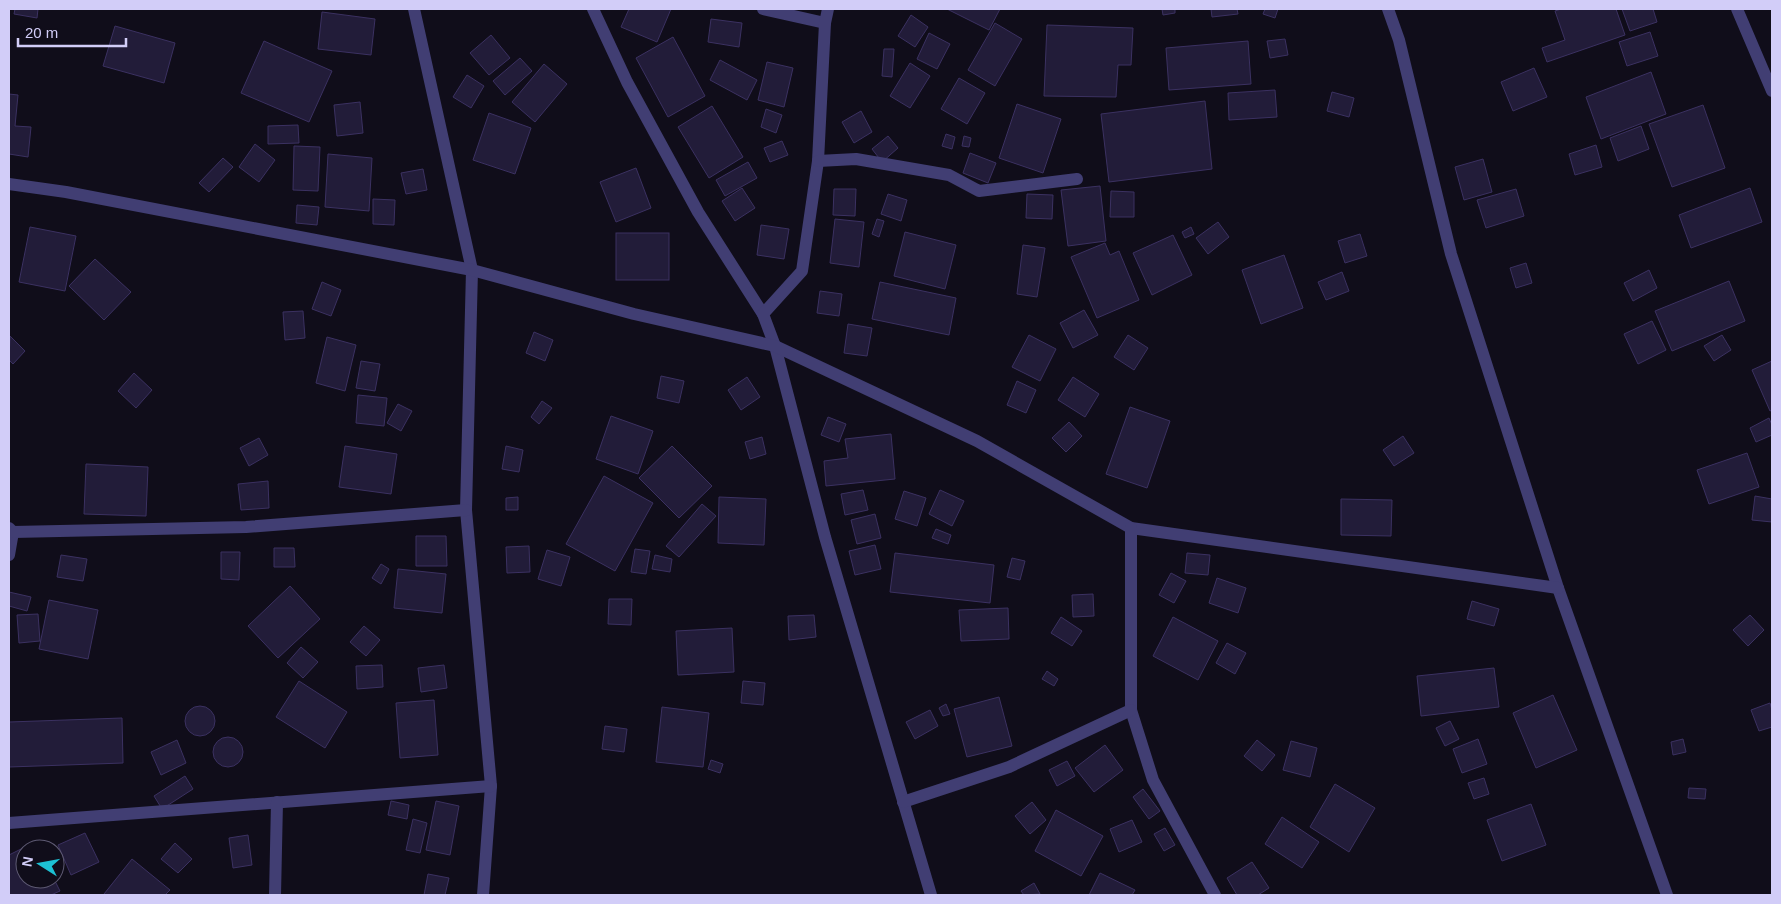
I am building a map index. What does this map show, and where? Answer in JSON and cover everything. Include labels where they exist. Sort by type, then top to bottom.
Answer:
[{"type":"street","points":[[414,9],[472,270],[466,510],[492,786],[483,895]]},
{"type":"street","points":[[593,9],[627,82],[698,212],[763,314],[775,346],[825,537],[931,895]]},
{"type":"street","points":[[763,9],[825,23]]},
{"type":"street","points":[[763,314],[802,271],[818,161],[825,23],[828,9]]},
{"type":"street","points":[[1388,9],[1399,40],[1450,254],[1558,588],[1667,895]]},
{"type":"street","points":[[1737,9],[1772,91]]},
{"type":"street","points":[[818,161],[856,159],[949,175],[979,191],[1077,179]]},
{"type":"street","points":[[9,184],[66,192],[472,270],[634,314],[775,346],[977,441],[1131,528],[1558,588]]},
{"type":"street","points":[[9,555],[11,530],[246,527],[466,510]]},
{"type":"street","points":[[1131,528],[1131,710],[1154,780],[1215,895]]},
{"type":"street","points":[[903,802],[1009,767],[1131,710]]},
{"type":"street","points":[[9,823],[492,786]]},
{"type":"street","points":[[275,895],[277,802]]},
{"type":"building","points":[[15,9],[38,9],[37,18],[14,14]]},
{"type":"building","points":[[629,9],[671,9],[657,42],[621,27]]},
{"type":"building","points":[[947,9],[1000,9],[989,30]]},
{"type":"building","points":[[1162,9],[1175,9],[1175,13],[1163,15]]},
{"type":"building","points":[[1211,9],[1237,9],[1238,14],[1212,17]]},
{"type":"building","points":[[1265,9],[1278,9],[1275,18],[1263,14]]},
{"type":"building","points":[[1561,9],[1616,9],[1625,35],[1547,62],[1542,48],[1565,40],[1555,11]]},
{"type":"building","points":[[1622,9],[1653,9],[1657,22],[1630,31]]},
{"type":"building","points":[[322,12],[375,19],[371,55],[318,49]]},
{"type":"building","points":[[911,15],[928,27],[915,47],[898,36]]},
{"type":"building","points":[[711,19],[742,23],[739,47],[708,42]]},
{"type":"building","points":[[995,23],[1022,39],[995,86],[968,70]]},
{"type":"building","points":[[1047,25],[1133,28],[1131,65],[1118,65],[1116,97],[1044,96]]},
{"type":"building","points":[[115,26],[175,43],[164,83],[103,66]]},
{"type":"building","points":[[1650,32],[1658,56],[1627,66],[1619,42]]},
{"type":"building","points":[[929,33],[950,44],[937,69],[917,59]]},
{"type":"building","points":[[491,35],[510,58],[489,75],[470,53]]},
{"type":"building","points":[[673,37],[705,96],[668,117],[636,58]]},
{"type":"building","points":[[1285,39],[1288,55],[1270,58],[1267,41]]},
{"type":"building","points":[[264,41],[332,71],[309,122],[241,93]]},
{"type":"building","points":[[1248,41],[1251,84],[1169,90],[1166,48]]},
{"type":"building","points":[[884,49],[894,49],[892,77],[882,76]]},
{"type":"building","points":[[520,58],[532,71],[505,95],[493,81]]},
{"type":"building","points":[[720,60],[757,80],[747,100],[710,80]]},
{"type":"building","points":[[767,62],[793,68],[784,107],[758,100]]},
{"type":"building","points":[[910,63],[930,76],[910,108],[890,96]]},
{"type":"building","points":[[544,64],[567,84],[535,122],[512,102]]},
{"type":"building","points":[[1534,68],[1547,97],[1513,111],[1501,82]]},
{"type":"building","points":[[1651,72],[1666,114],[1601,139],[1586,97]]},
{"type":"building","points":[[467,75],[484,86],[471,108],[453,97]]},
{"type":"building","points":[[959,78],[985,93],[967,124],[941,109]]},
{"type":"building","points":[[1275,90],[1277,117],[1229,120],[1228,93]]},
{"type":"building","points":[[1332,92],[1354,98],[1349,117],[1327,111]]},
{"type":"building","points":[[9,94],[18,95],[15,126],[31,127],[28,157],[9,154]]},
{"type":"building","points":[[1205,101],[1212,169],[1109,182],[1101,114]]},
{"type":"building","points":[[360,102],[363,133],[337,136],[334,105]]},
{"type":"building","points":[[1017,104],[1061,119],[1043,173],[999,158]]},
{"type":"building","points":[[1703,105],[1725,168],[1672,187],[1649,124]]},
{"type":"building","points":[[712,106],[743,157],[709,178],[678,127]]},
{"type":"building","points":[[766,109],[782,115],[776,133],[761,127]]},
{"type":"building","points":[[861,111],[872,132],[854,143],[842,122]]},
{"type":"building","points":[[489,113],[531,128],[515,174],[473,160]]},
{"type":"building","points":[[298,125],[299,143],[268,144],[268,126]]},
{"type":"building","points":[[1641,126],[1649,149],[1618,161],[1610,138]]},
{"type":"building","points":[[946,134],[955,137],[952,149],[942,146]]},
{"type":"building","points":[[888,136],[898,148],[882,162],[872,149]]},
{"type":"building","points":[[964,136],[971,138],[969,147],[962,146]]},
{"type":"building","points":[[782,141],[788,155],[770,162],[764,148]]},
{"type":"building","points":[[255,144],[275,160],[259,182],[239,167]]},
{"type":"building","points":[[1596,145],[1602,167],[1575,175],[1569,154]]},
{"type":"building","points":[[294,146],[320,147],[318,191],[293,190]]},
{"type":"building","points":[[970,153],[996,163],[988,183],[963,173]]},
{"type":"building","points":[[328,154],[372,158],[369,211],[325,207]]},
{"type":"building","points":[[223,158],[233,167],[209,192],[199,183]]},
{"type":"building","points":[[1483,159],[1492,192],[1464,200],[1455,167]]},
{"type":"building","points":[[748,162],[757,178],[725,196],[716,180]]},
{"type":"building","points":[[636,168],[651,208],[616,222],[600,182]]},
{"type":"building","points":[[423,169],[427,190],[406,194],[401,173]]},
{"type":"building","points":[[1100,186],[1106,241],[1068,246],[1061,190]]},
{"type":"building","points":[[742,188],[755,208],[735,221],[722,201]]},
{"type":"building","points":[[1750,188],[1762,222],[1691,248],[1679,215]]},
{"type":"building","points":[[834,189],[856,189],[855,216],[833,215]]},
{"type":"building","points":[[1516,189],[1524,216],[1486,228],[1477,200]]},
{"type":"building","points":[[1111,191],[1134,192],[1134,217],[1110,217]]},
{"type":"building","points":[[888,194],[907,200],[901,221],[881,214]]},
{"type":"building","points":[[1027,194],[1053,195],[1052,219],[1026,218]]},
{"type":"building","points":[[373,199],[395,200],[394,225],[373,224]]},
{"type":"building","points":[[297,205],[319,207],[317,225],[296,223]]},
{"type":"building","points":[[835,219],[864,222],[859,267],[830,263]]},
{"type":"building","points":[[877,219],[884,221],[879,237],[872,234]]},
{"type":"building","points":[[1218,222],[1229,237],[1208,254],[1196,238]]},
{"type":"building","points":[[761,225],[789,229],[784,259],[757,255]]},
{"type":"building","points":[[30,227],[76,236],[65,291],[19,282]]},
{"type":"building","points":[[1191,227],[1194,234],[1185,238],[1182,232]]},
{"type":"building","points":[[905,232],[956,245],[945,289],[894,276]]},
{"type":"building","points":[[616,233],[669,233],[669,280],[616,280]]},
{"type":"building","points":[[1360,234],[1367,256],[1345,263],[1338,241]]},
{"type":"building","points":[[1173,235],[1192,275],[1152,295],[1133,253]]},
{"type":"building","points":[[1105,243],[1110,255],[1119,251],[1139,300],[1097,318],[1071,257]]},
{"type":"building","points":[[1023,245],[1045,248],[1037,297],[1017,294]]},
{"type":"building","points":[[1284,255],[1303,308],[1261,324],[1242,270]]},
{"type":"building","points":[[95,259],[131,292],[104,320],[69,286]]},
{"type":"building","points":[[1526,263],[1532,283],[1516,288],[1510,268]]},
{"type":"building","points":[[1649,270],[1657,288],[1633,301],[1624,283]]},
{"type":"building","points":[[1342,272],[1349,291],[1326,300],[1318,282]]},
{"type":"building","points":[[1729,281],[1745,321],[1672,351],[1655,311]]},
{"type":"building","points":[[322,282],[341,290],[331,316],[312,309]]},
{"type":"building","points":[[880,282],[956,298],[949,335],[872,319]]},
{"type":"building","points":[[820,291],[842,294],[839,316],[817,313]]},
{"type":"building","points":[[1084,310],[1098,335],[1073,348],[1060,323]]},
{"type":"building","points":[[303,311],[305,338],[285,340],[283,312]]},
{"type":"building","points":[[1652,321],[1666,350],[1638,364],[1624,334]]},
{"type":"building","points":[[848,324],[872,328],[867,356],[844,353]]},
{"type":"building","points":[[534,332],[553,340],[545,361],[526,353]]},
{"type":"building","points":[[1029,335],[1056,349],[1040,381],[1012,367]]},
{"type":"building","points":[[1128,335],[1148,348],[1134,370],[1114,357]]},
{"type":"building","points":[[1722,335],[1731,350],[1714,361],[1704,346]]},
{"type":"building","points":[[10,336],[25,351],[13,364],[9,360]]},
{"type":"building","points":[[327,337],[356,345],[345,391],[316,383]]},
{"type":"building","points":[[361,361],[380,364],[375,391],[356,388]]},
{"type":"building","points":[[1772,361],[1772,410],[1770,411],[1752,370]]},
{"type":"building","points":[[134,373],[152,390],[136,408],[118,391]]},
{"type":"building","points":[[661,376],[684,381],[679,403],[657,398]]},
{"type":"building","points":[[747,377],[760,397],[741,410],[728,390]]},
{"type":"building","points":[[1073,377],[1099,394],[1085,417],[1058,400]]},
{"type":"building","points":[[1017,381],[1036,390],[1026,413],[1007,405]]},
{"type":"building","points":[[358,395],[387,398],[384,426],[356,423]]},
{"type":"building","points":[[542,401],[552,408],[539,424],[531,417]]},
{"type":"building","points":[[398,404],[412,411],[401,431],[387,423]]},
{"type":"building","points":[[1130,407],[1170,421],[1147,488],[1106,474]]},
{"type":"building","points":[[611,416],[653,431],[638,474],[596,459]]},
{"type":"building","points":[[828,417],[846,424],[839,442],[821,435]]},
{"type":"building","points":[[1769,418],[1772,425],[1772,435],[1756,442],[1750,428]]},
{"type":"building","points":[[1069,422],[1082,436],[1066,452],[1052,438]]},
{"type":"building","points":[[891,434],[895,479],[826,486],[824,461],[848,458],[845,439]]},
{"type":"building","points":[[1403,436],[1414,453],[1394,466],[1383,450]]},
{"type":"building","points":[[762,437],[766,454],[750,459],[745,442]]},
{"type":"building","points":[[259,438],[268,455],[249,466],[240,448]]},
{"type":"building","points":[[345,446],[397,454],[391,494],[339,487]]},
{"type":"building","points":[[506,446],[523,450],[519,472],[502,469]]},
{"type":"building","points":[[672,446],[712,486],[679,518],[639,478]]},
{"type":"building","points":[[1747,453],[1759,487],[1709,504],[1697,470]]},
{"type":"building","points":[[86,464],[148,467],[146,516],[84,514]]},
{"type":"building","points":[[604,476],[653,503],[615,571],[566,544]]},
{"type":"building","points":[[268,481],[269,508],[241,510],[238,484]]},
{"type":"building","points":[[863,490],[868,510],[845,515],[841,494]]},
{"type":"building","points":[[940,490],[964,501],[952,526],[929,514]]},
{"type":"building","points":[[904,491],[926,498],[917,526],[895,519]]},
{"type":"building","points":[[1755,496],[1772,499],[1772,522],[1752,520]]},
{"type":"building","points":[[518,497],[518,510],[506,510],[506,498]]},
{"type":"building","points":[[719,497],[766,499],[764,545],[718,543]]},
{"type":"building","points":[[1341,499],[1392,500],[1391,536],[1341,535]]},
{"type":"building","points":[[702,504],[716,516],[679,557],[666,546]]},
{"type":"building","points":[[875,514],[881,538],[857,544],[851,520]]},
{"type":"building","points":[[936,529],[951,535],[948,544],[932,538]]},
{"type":"building","points":[[416,536],[446,536],[447,566],[416,566]]},
{"type":"building","points":[[875,545],[881,569],[855,575],[849,551]]},
{"type":"building","points":[[529,546],[530,572],[507,573],[506,547]]},
{"type":"building","points":[[274,548],[294,548],[295,567],[274,567]]},
{"type":"building","points":[[635,549],[650,551],[646,574],[631,572]]},
{"type":"building","points":[[547,550],[570,557],[561,586],[538,579]]},
{"type":"building","points":[[221,552],[240,552],[239,580],[221,579]]},
{"type":"building","points":[[895,553],[994,565],[990,603],[890,592]]},
{"type":"building","points":[[1187,553],[1210,555],[1208,575],[1185,573]]},
{"type":"building","points":[[61,555],[87,559],[83,581],[57,577]]},
{"type":"building","points":[[655,555],[672,559],[670,572],[652,569]]},
{"type":"building","points":[[1012,558],[1025,561],[1020,580],[1007,577]]},
{"type":"building","points":[[381,564],[389,569],[381,584],[372,578]]},
{"type":"building","points":[[398,569],[446,574],[442,613],[394,608]]},
{"type":"building","points":[[1171,573],[1186,581],[1174,603],[1159,595]]},
{"type":"building","points":[[1217,578],[1246,588],[1238,613],[1209,603]]},
{"type":"building","points":[[290,586],[320,619],[278,658],[248,626]]},
{"type":"building","points":[[9,592],[31,597],[27,611],[9,606]]},
{"type":"building","points":[[1093,594],[1094,616],[1073,617],[1072,595]]},
{"type":"building","points":[[609,599],[632,599],[631,625],[608,624]]},
{"type":"building","points":[[49,600],[98,610],[88,659],[39,649]]},
{"type":"building","points":[[1472,601],[1499,609],[1494,626],[1467,619]]},
{"type":"building","points":[[1008,608],[1009,639],[961,641],[959,610]]},
{"type":"building","points":[[38,614],[40,641],[19,643],[17,615]]},
{"type":"building","points":[[814,615],[816,637],[789,640],[788,616]]},
{"type":"building","points":[[1750,615],[1764,630],[1748,646],[1733,630]]},
{"type":"building","points":[[1061,617],[1082,631],[1072,646],[1051,633]]},
{"type":"building","points":[[1173,617],[1218,641],[1198,680],[1153,656]]},
{"type":"building","points":[[364,626],[380,640],[366,656],[350,642]]},
{"type":"building","points":[[732,628],[734,672],[678,675],[676,631]]},
{"type":"building","points":[[1227,643],[1246,653],[1235,674],[1216,663]]},
{"type":"building","points":[[301,647],[318,662],[303,678],[287,663]]},
{"type":"building","points":[[382,665],[383,687],[357,689],[356,666]]},
{"type":"building","points":[[444,665],[447,688],[421,692],[418,668]]},
{"type":"building","points":[[1494,668],[1499,707],[1421,716],[1417,676]]},
{"type":"building","points":[[1047,671],[1058,679],[1054,686],[1042,679]]},
{"type":"building","points":[[299,681],[347,712],[325,748],[276,717]]},
{"type":"building","points":[[743,681],[765,683],[763,705],[741,703]]},
{"type":"building","points":[[1553,695],[1577,750],[1536,768],[1513,713]]},
{"type":"building","points":[[999,697],[1012,746],[967,757],[954,709]]},
{"type":"building","points":[[434,700],[438,755],[400,758],[396,703]]},
{"type":"building","points":[[1770,703],[1772,727],[1759,731],[1751,710]]},
{"type":"building","points":[[946,704],[950,714],[943,716],[939,708]]},
{"type":"building","points":[[200,706],[211,710],[215,721],[211,732],[200,736],[189,732],[185,721],[189,710]]},
{"type":"building","points":[[662,707],[709,713],[703,767],[656,762]]},
{"type":"building","points":[[930,710],[938,726],[915,739],[906,722]]},
{"type":"building","points":[[122,718],[123,763],[9,767],[9,722]]},
{"type":"building","points":[[1450,721],[1459,739],[1445,746],[1436,728]]},
{"type":"building","points":[[605,726],[627,729],[624,752],[602,749]]},
{"type":"building","points":[[228,737],[239,741],[243,752],[239,763],[228,767],[217,763],[213,752],[217,741]]},
{"type":"building","points":[[1478,739],[1487,764],[1462,773],[1453,749]]},
{"type":"building","points":[[1683,739],[1686,752],[1673,755],[1671,742]]},
{"type":"building","points":[[177,740],[186,763],[161,775],[151,752]]},
{"type":"building","points":[[1257,740],[1275,755],[1262,771],[1244,756]]},
{"type":"building","points":[[1291,741],[1317,748],[1310,777],[1283,770]]},
{"type":"building","points":[[1105,745],[1123,770],[1094,792],[1075,768]]},
{"type":"building","points":[[711,760],[723,764],[720,773],[708,769]]},
{"type":"building","points":[[1067,761],[1075,776],[1057,786],[1049,770]]},
{"type":"building","points":[[185,776],[193,789],[162,809],[154,796]]},
{"type":"building","points":[[1484,778],[1489,794],[1474,799],[1468,783]]},
{"type":"building","points":[[1335,784],[1375,808],[1349,852],[1310,827]]},
{"type":"building","points":[[1689,788],[1706,789],[1705,799],[1688,798]]},
{"type":"building","points":[[1143,789],[1160,811],[1149,819],[1133,797]]},
{"type":"building","points":[[391,801],[409,805],[407,819],[388,815]]},
{"type":"building","points":[[436,801],[459,806],[450,855],[426,850]]},
{"type":"building","points":[[1032,802],[1046,820],[1030,834],[1015,816]]},
{"type":"building","points":[[1531,804],[1546,845],[1502,861],[1487,820]]},
{"type":"building","points":[[1056,810],[1103,836],[1081,876],[1035,851]]},
{"type":"building","points":[[1282,817],[1319,842],[1302,868],[1265,844]]},
{"type":"building","points":[[413,819],[427,823],[420,853],[406,850]]},
{"type":"building","points":[[1132,820],[1142,842],[1119,852],[1110,829]]},
{"type":"building","points":[[1165,828],[1175,845],[1164,851],[1154,834]]},
{"type":"building","points":[[85,833],[99,862],[71,875],[65,861],[65,842]]},
{"type":"building","points":[[248,835],[252,865],[233,868],[229,838]]},
{"type":"building","points":[[175,843],[192,859],[178,873],[161,859]]},
{"type":"building","points":[[15,852],[15,889],[59,889],[60,891],[51,895],[9,895],[9,855]]},
{"type":"building","points":[[132,859],[170,890],[165,895],[105,895]]},
{"type":"building","points":[[1252,862],[1269,888],[1258,895],[1237,895],[1227,878]]},
{"type":"building","points":[[1100,873],[1135,890],[1132,895],[1089,895]]},
{"type":"building","points":[[428,874],[449,878],[445,895],[424,895]]},
{"type":"building","points":[[1034,883],[1040,894],[1024,895],[1021,891]]}]
